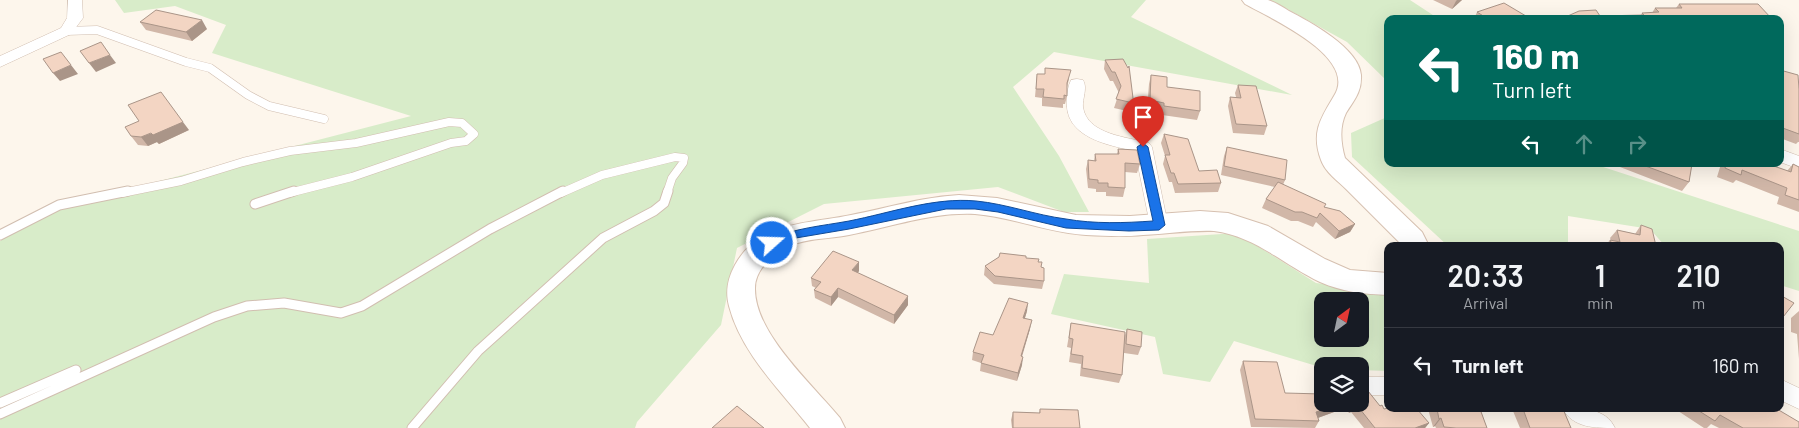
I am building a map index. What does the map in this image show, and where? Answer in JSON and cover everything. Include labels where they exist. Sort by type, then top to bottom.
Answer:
[{"type":"main road","points":[[1252,0],[1287,18],[1339,54],[1349,72],[1346,96],[1335,111],[1329,128],[1328,146],[1334,162],[1414,242]]},
{"type":"main road","points":[[829,428],[763,347],[744,309],[740,288],[744,272],[757,254],[772,243],[788,235],[849,225],[946,205],[975,205],[998,208],[1066,224],[1129,227],[1204,220],[1250,230],[1318,268],[1346,280],[1384,284]]},
{"type":"street","points":[[0,62],[66,30],[75,18],[75,0]]},
{"type":"street","points":[[1077,84],[1074,110],[1080,122],[1092,132],[1103,137],[1143,147],[1159,225]]},
{"type":"street","points":[[1784,157],[1799,163]]},
{"type":"street","points":[[1369,386],[1384,386]]},
{"type":"street","points":[[1784,391],[1799,400]]},
{"type":"street","points":[[1579,412],[1604,428]]},
{"type":"lane","points":[[66,30],[96,30],[186,62],[210,68],[248,96],[269,106],[324,119]]},
{"type":"lane","points":[[0,236],[60,205],[181,181],[290,150],[356,143],[449,122],[462,123],[474,134],[466,141],[452,143],[352,177],[288,193],[255,204]]},
{"type":"lane","points":[[0,414],[205,321],[247,306],[284,302],[341,313],[362,306],[490,229],[570,188],[602,175],[675,157],[684,158],[683,163],[672,178],[664,203],[654,211],[603,238],[478,351],[412,428]]},
{"type":"lane","points":[[0,403],[76,370]]},
{"type":"green space","points":[[115,0],[1146,0],[1131,17],[1292,95],[1054,52],[1013,87],[1059,156],[1089,212],[1064,212],[998,187],[824,204],[737,248],[721,325],[637,422],[635,428],[0,428],[0,241],[36,213],[411,116],[212,53],[226,25],[175,6],[124,13]]},
{"type":"green space","points":[[1271,0],[1410,0],[1433,15],[1384,15],[1384,78],[1347,42]]},
{"type":"green space","points":[[1384,118],[1384,167],[1603,167],[1799,231],[1799,291],[1784,286],[1784,242],[1661,242],[1650,229],[1568,216],[1568,242],[1444,242],[1352,157],[1351,133]]},
{"type":"green space","points":[[1237,233],[1316,283],[1384,292],[1384,371],[1369,370],[1369,357],[1314,357],[1314,365],[1234,341],[1210,382],[1163,374],[1155,337],[1051,314],[1064,274],[1149,283],[1147,239]]},
{"type":"building","points":[[1504,3],[1524,15],[1482,15],[1477,12]]},
{"type":"building","points":[[1679,4],[1758,4],[1768,15],[1644,15],[1642,13],[1659,12],[1655,8],[1682,8]]},
{"type":"building","points":[[156,10],[202,20],[186,32],[140,22]]},
{"type":"building","points":[[1596,10],[1599,15],[1570,15],[1579,11]]},
{"type":"building","points":[[101,42],[110,55],[89,63],[80,51]]},
{"type":"building","points":[[61,52],[71,65],[53,73],[43,59]]},
{"type":"building","points":[[1123,59],[1128,68],[1129,66],[1134,106],[1131,107],[1129,102],[1116,99],[1121,86],[1115,72],[1112,72],[1105,60]]},
{"type":"building","points":[[1045,68],[1071,70],[1067,83],[1067,96],[1064,95],[1064,99],[1043,97],[1044,89],[1036,89],[1037,74],[1045,74]]},
{"type":"building","points":[[1784,71],[1798,75],[1799,134],[1784,128]]},
{"type":"building","points":[[1151,75],[1167,77],[1167,87],[1200,91],[1200,111],[1164,106],[1164,103],[1150,100]]},
{"type":"building","points":[[1238,85],[1256,86],[1267,126],[1236,124],[1230,97],[1241,98]]},
{"type":"building","points":[[161,92],[183,122],[153,135],[151,133],[141,137],[131,136],[125,127],[139,121],[128,105]]},
{"type":"building","points":[[1164,134],[1188,139],[1199,171],[1217,170],[1221,183],[1178,184],[1174,173],[1171,173],[1165,155],[1170,155]]},
{"type":"building","points":[[1227,147],[1287,160],[1285,180],[1224,166]]},
{"type":"building","points":[[1118,149],[1137,150],[1140,164],[1125,163],[1125,188],[1108,187],[1108,183],[1098,183],[1098,180],[1089,179],[1088,160],[1096,161],[1095,154],[1119,154]]},
{"type":"building","points":[[1793,164],[1799,167],[1799,200],[1785,195],[1787,188],[1742,170],[1741,175],[1725,168],[1777,167],[1791,172]]},
{"type":"building","points":[[1648,167],[1692,167],[1689,182]]},
{"type":"building","points":[[1278,182],[1326,204],[1324,207],[1340,211],[1355,224],[1339,231],[1320,213],[1317,218],[1302,212],[1295,212],[1266,199]]},
{"type":"building","points":[[1641,225],[1652,229],[1655,242],[1620,242],[1617,230],[1640,235]]},
{"type":"building","points":[[833,251],[859,262],[852,270],[908,296],[894,315],[838,288],[831,297],[814,290],[821,282],[811,278]]},
{"type":"building","points":[[1000,253],[1039,259],[1038,262],[1042,262],[1041,267],[1044,268],[1044,281],[995,276],[985,266],[999,257]]},
{"type":"building","points":[[1784,297],[1794,303],[1784,316]]},
{"type":"building","points":[[1009,298],[1028,303],[1023,318],[1032,320],[1018,373],[981,363],[984,355],[973,352],[980,332],[993,335]]},
{"type":"building","points":[[1071,323],[1125,332],[1122,375],[1082,368],[1083,356],[1071,354],[1073,339],[1069,338]]},
{"type":"building","points":[[1127,329],[1142,332],[1141,347],[1126,344]]},
{"type":"building","points":[[1243,361],[1277,362],[1285,393],[1314,394],[1314,412],[1316,412],[1319,421],[1255,419]]},
{"type":"building","points":[[1369,392],[1380,406],[1382,405],[1384,412],[1420,412],[1429,423],[1415,428],[1375,428],[1362,412],[1369,412]]},
{"type":"building","points":[[737,406],[764,428],[712,428]]},
{"type":"building","points":[[1040,409],[1078,410],[1080,428],[1013,428],[1013,412],[1040,413]]},
{"type":"building","points":[[1438,412],[1481,412],[1487,428],[1444,427],[1441,418],[1439,419]]},
{"type":"building","points":[[1524,412],[1564,412],[1571,428],[1530,428]]},
{"type":"building","points":[[1701,412],[1782,412],[1799,422],[1799,428],[1743,428],[1720,415],[1715,421]]},
{"type":"route","points":[[772,243],[788,235],[849,225],[946,205],[975,205],[998,208],[1066,224],[1129,227],[1159,225],[1143,147]]}]
